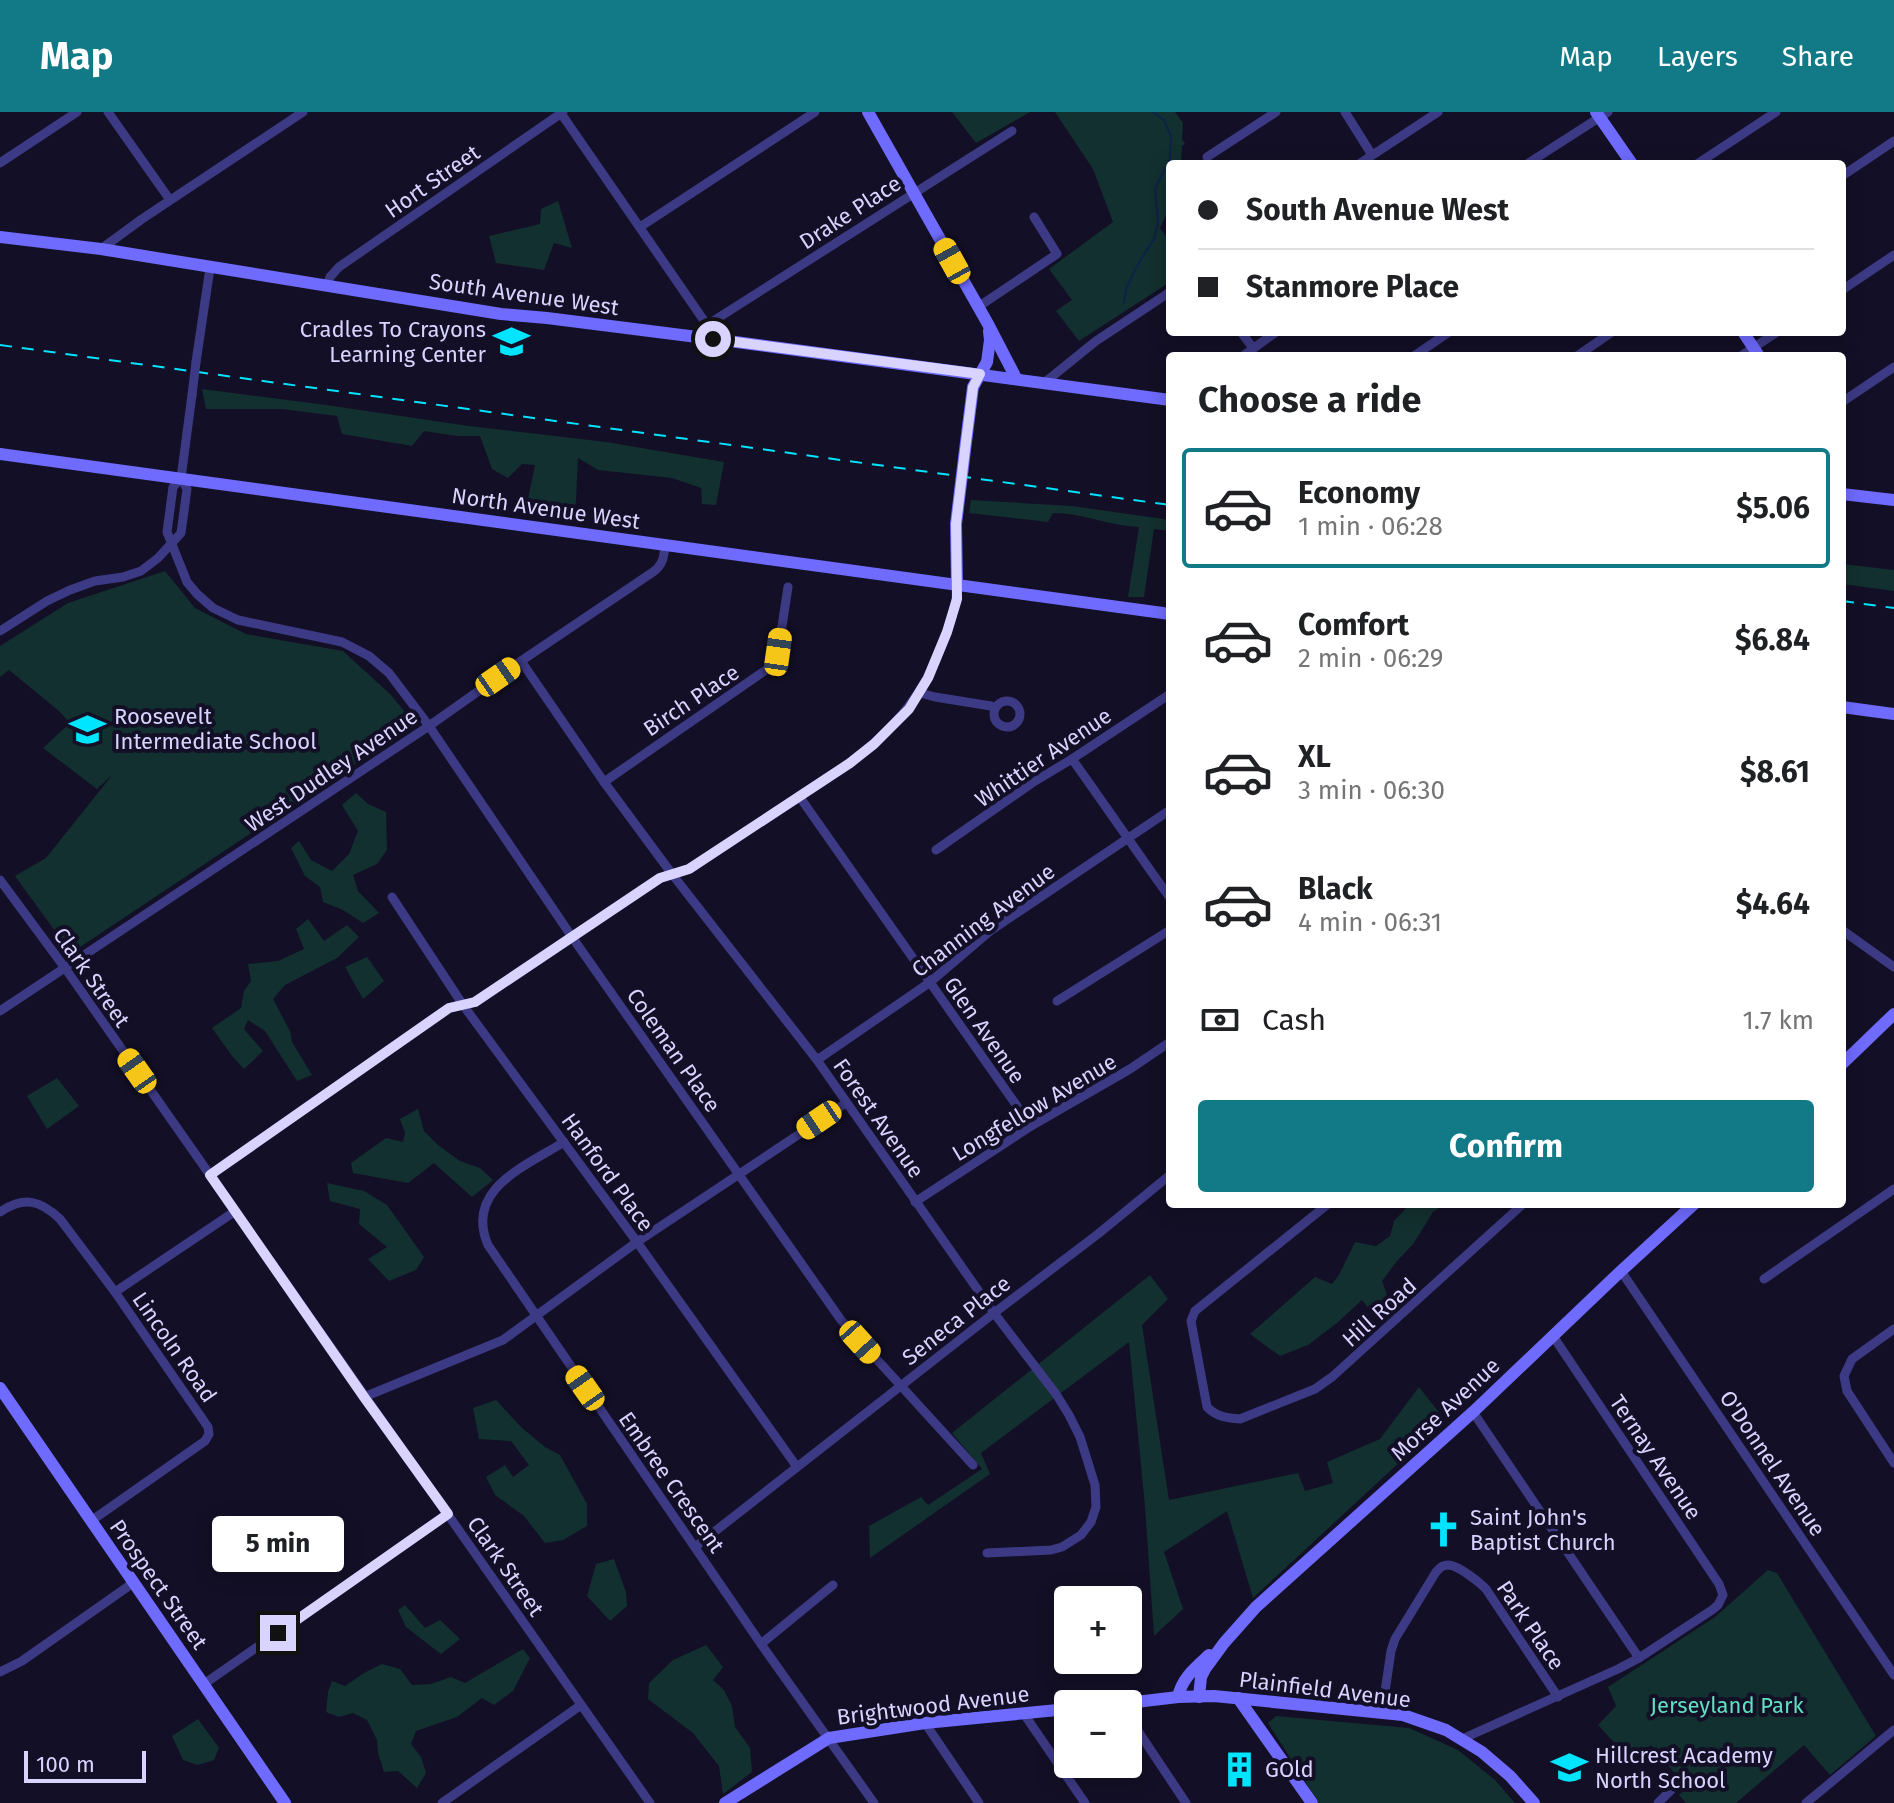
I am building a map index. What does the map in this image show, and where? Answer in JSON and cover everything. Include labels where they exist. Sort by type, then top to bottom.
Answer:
[{"type":"street","points":[[0,163],[77,112]]},
{"type":"street","points":[[108,112],[170,200]]},
{"type":"street","points":[[101,249],[303,112]]},
{"type":"street","points":[[561,112],[707,325],[713,339]]},
{"type":"street","name":"Hort Street","points":[[327,285],[339,267],[561,112]]},
{"type":"street","points":[[640,227],[815,112]]},
{"type":"street","points":[[868,112],[1016,378]]},
{"type":"street","points":[[1207,157],[1276,112]]},
{"type":"street","points":[[1345,112],[1372,155]]},
{"type":"street","points":[[1365,160],[1438,112]]},
{"type":"street","points":[[1703,160],[1776,112]]},
{"type":"street","points":[[1533,160],[1601,114],[1630,160]]},
{"type":"street","name":"Drake Place","points":[[707,325],[1012,131]]},
{"type":"street","points":[[1846,173],[1894,141]]},
{"type":"street","points":[[978,307],[1057,254],[1034,217]]},
{"type":"street","name":"South Avenue West","points":[[0,237],[101,249],[501,314],[1166,399]]},
{"type":"street","points":[[1846,287],[1894,255]]},
{"type":"street","points":[[0,631],[70,590],[141,571],[171,544],[167,532],[173,487],[181,478],[210,268]]},
{"type":"street","points":[[1044,383],[1096,341],[1166,295]]},
{"type":"street","points":[[210,1175],[449,1008],[475,1002],[660,878],[689,869],[850,763],[895,725],[920,693],[938,659],[957,599],[956,524],[973,387],[987,362],[988,324]]},
{"type":"street","points":[[1244,336],[1253,348]]},
{"type":"street","points":[[1248,352],[1270,336]]},
{"type":"street","points":[[1420,352],[1443,336]]},
{"type":"street","points":[[1583,352],[1606,336]]},
{"type":"street","points":[[1756,352],[1773,336]]},
{"type":"street","points":[[1846,399],[1894,367]]},
{"type":"street","name":"North Avenue West","points":[[0,454],[1166,613]]},
{"type":"street","points":[[1846,494],[1893,499]]},
{"type":"street","name":"Coleman Place","points":[[171,544],[187,582],[213,608],[238,620],[342,642],[369,656],[389,673],[429,726],[572,937],[841,1320],[973,1465]]},
{"type":"street","name":"West Dudley Avenue","points":[[0,1011],[429,726],[659,567],[664,559],[665,545]]},
{"type":"street","name":"Birch Place","points":[[604,782],[773,665],[778,652],[788,587]]},
{"type":"street","name":"Forest Avenue","points":[[521,661],[672,874],[817,1060],[1069,1415],[1089,1461],[1097,1495],[1091,1522],[1072,1542],[1051,1550],[987,1553]]},
{"type":"street","points":[[920,693],[995,709]]},
{"type":"street","name":"Whittier Avenue","points":[[936,850],[1032,783],[1166,697]]},
{"type":"street","points":[[1846,708],[1894,714]]},
{"type":"street","points":[[1072,759],[1166,893]]},
{"type":"street","name":"Glen Avenue","points":[[799,796],[1031,1126]]},
{"type":"street","name":"Channing Avenue","points":[[817,1060],[929,983],[990,931],[1166,813]]},
{"type":"street","name":"Clark Street","points":[[0,880],[65,968],[650,1803]]},
{"type":"street","name":"Hanford Place","points":[[392,897],[463,1005],[797,1467]]},
{"type":"street","points":[[1057,1001],[1166,933]]},
{"type":"street","points":[[1846,933],[1894,967]]},
{"type":"street","points":[[1846,1060],[1894,1014]]},
{"type":"street","name":"Longfellow Avenue","points":[[915,1202],[1031,1126],[1166,1045]]},
{"type":"street","points":[[364,1397],[503,1340],[637,1242],[846,1103]]},
{"type":"street","name":"Embree Crescent","points":[[564,1142],[499,1184],[487,1200],[482,1225],[488,1245],[761,1644],[874,1803]]},
{"type":"street","name":"Seneca Place","points":[[695,1547],[1166,1178]]},
{"type":"street","points":[[1764,1279],[1894,1189]]},
{"type":"street","name":"Lincoln Road","points":[[0,1212],[15,1203],[33,1202],[60,1219],[115,1292],[208,1427],[209,1434],[205,1441],[91,1521]]},
{"type":"street","name":"Hill Road","points":[[1323,1208],[1195,1311],[1191,1321],[1207,1407],[1215,1414],[1240,1419],[1315,1389],[1519,1208]]},
{"type":"street","name":"Morse Avenue","points":[[1199,1697],[1201,1677],[1224,1643],[1256,1607],[1473,1412],[1688,1208]]},
{"type":"street","points":[[115,1292],[234,1212]]},
{"type":"street","name":"O'Donnel Avenue","points":[[1621,1271],[1894,1675]]},
{"type":"street","points":[[1894,1329],[1852,1359],[1844,1376],[1847,1391],[1894,1463]]},
{"type":"street","name":"Ternay Avenue","points":[[1553,1336],[1722,1590],[1721,1600],[1712,1610],[1639,1658]]},
{"type":"street","name":"Prospect Street","points":[[0,1388],[285,1803]]},
{"type":"street","points":[[1462,1739],[1639,1658],[1473,1412]]},
{"type":"street","points":[[204,1684],[448,1514]]},
{"type":"street","name":"Park Place","points":[[1382,1712],[1395,1639],[1436,1572],[1448,1565],[1486,1589],[1558,1697]]},
{"type":"street","points":[[0,1672],[22,1661],[133,1583]]},
{"type":"street","points":[[761,1644],[833,1585]]},
{"type":"street","name":"Morse Avenue","points":[[1178,1697],[1185,1678],[1224,1643]]},
{"type":"street","points":[[1142,1701],[1178,1697]]},
{"type":"street","name":"Plainfield Avenue","points":[[1178,1697],[1238,1698],[1403,1715],[1462,1739],[1497,1764],[1534,1803]]},
{"type":"street","points":[[1238,1698],[1312,1803]]},
{"type":"street","points":[[442,1803],[581,1705]]},
{"type":"street","name":"Brightwood Avenue","points":[[725,1803],[829,1738],[925,1723],[1054,1711]]},
{"type":"street","points":[[1024,1714],[1085,1803]]},
{"type":"street","points":[[925,1723],[979,1803]]},
{"type":"street","points":[[1806,1803],[1894,1730]]},
{"type":"street","points":[[1142,1737],[1186,1803]]},
{"type":"street","points":[[1658,1803],[1675,1786]]},
{"type":"green space","points":[[952,112],[1030,112],[976,143]]},
{"type":"green space","points":[[1055,112],[1175,112],[1183,123],[1182,139],[1185,144],[1182,146],[1181,160],[1166,160],[1166,215],[1160,228],[1166,236],[1166,285],[1079,341],[1056,311],[1072,300],[1049,269],[1113,222],[1093,169]]},
{"type":"green space","points":[[558,201],[572,248],[554,243],[544,270],[496,263],[489,236],[540,224],[541,209]]},
{"type":"green space","points":[[202,389],[606,442],[724,462],[716,505],[702,504],[701,488],[672,478],[598,470],[578,458],[575,520],[525,513],[535,465],[522,464],[508,478],[492,469],[480,436],[424,431],[412,446],[342,434],[337,416],[282,409],[206,409]]},
{"type":"green space","points":[[971,500],[1072,506],[1166,519],[1166,530],[1154,529],[1144,597],[1128,597],[1139,527],[1053,513],[1048,522],[969,513]]},
{"type":"green space","points":[[1846,564],[1894,570],[1894,591],[1846,585]]},
{"type":"green space","points":[[165,571],[195,608],[246,634],[343,651],[390,694],[415,724],[71,953],[15,876],[46,858],[113,774],[97,789],[43,748],[70,723],[9,670],[0,677],[0,646],[68,603]]},
{"type":"green space","points":[[356,793],[368,804],[386,812],[387,850],[377,864],[353,875],[358,891],[379,913],[363,923],[323,902],[320,887],[305,876],[291,848],[299,841],[311,860],[332,871],[349,854],[358,831],[342,805]]},
{"type":"green space","points":[[308,919],[324,941],[347,925],[359,937],[337,958],[285,985],[273,999],[290,1031],[292,1042],[312,1075],[297,1081],[265,1031],[248,1020],[244,1029],[263,1051],[244,1069],[212,1028],[241,1008],[244,991],[251,981],[248,964],[278,961],[304,949],[296,929]]},
{"type":"green space","points":[[367,957],[384,981],[363,999],[345,967]]},
{"type":"green space","points":[[57,1078],[79,1106],[47,1129],[27,1096]]},
{"type":"green space","points":[[418,1109],[424,1131],[438,1145],[460,1161],[480,1168],[493,1180],[472,1197],[434,1163],[408,1183],[353,1173],[351,1163],[386,1138],[403,1142],[405,1133],[400,1119]]},
{"type":"green space","points":[[327,1183],[364,1191],[387,1205],[424,1257],[416,1270],[389,1281],[368,1259],[387,1247],[359,1224],[360,1209],[330,1201]]},
{"type":"green space","points":[[1406,1208],[1439,1208],[1382,1281],[1394,1314],[1382,1325],[1362,1300],[1308,1345],[1280,1356],[1250,1334],[1315,1277],[1332,1284],[1355,1242],[1376,1246],[1390,1236],[1394,1221]]},
{"type":"green space","points":[[1150,1275],[1168,1299],[1142,1325],[1169,1500],[1298,1473],[1305,1491],[1333,1483],[1327,1462],[1380,1439],[1419,1387],[1445,1420],[1253,1598],[1227,1511],[1164,1552],[1183,1609],[1154,1636],[1129,1342],[981,1453],[990,1474],[870,1558],[869,1526],[921,1497],[928,1505],[982,1469],[952,1433]]},
{"type":"green space","points":[[496,1400],[522,1428],[560,1455],[587,1504],[587,1526],[563,1540],[545,1543],[524,1516],[495,1495],[486,1477],[505,1465],[513,1477],[529,1465],[511,1441],[479,1439],[473,1408]]},
{"type":"green space","points":[[614,1559],[626,1592],[627,1606],[610,1621],[587,1596],[596,1564]]},
{"type":"green space","name":"Jerseyland Park","points":[[1768,1570],[1777,1573],[1876,1736],[1830,1775],[1804,1745],[1736,1803],[1686,1803],[1679,1795],[1687,1788],[1651,1745],[1632,1762],[1598,1725],[1616,1706],[1608,1687],[1715,1617]]},
{"type":"green space","points":[[405,1605],[425,1628],[440,1620],[460,1639],[441,1654],[406,1627],[398,1610]]},
{"type":"green space","points":[[706,1645],[723,1667],[713,1680],[724,1690],[732,1706],[735,1727],[750,1748],[752,1772],[723,1794],[719,1766],[693,1733],[648,1699],[649,1683],[673,1660]]},
{"type":"green space","points":[[523,1649],[530,1658],[513,1691],[494,1705],[482,1698],[457,1717],[416,1731],[411,1744],[421,1757],[426,1773],[417,1788],[398,1771],[384,1772],[377,1740],[367,1720],[353,1713],[339,1717],[326,1712],[332,1681],[345,1686],[382,1664],[400,1669],[412,1685],[431,1684],[451,1677],[465,1683]]},
{"type":"green space","points":[[1276,1716],[1409,1728],[1458,1750],[1495,1780],[1515,1803],[1319,1803],[1268,1723]]},
{"type":"green space","points":[[198,1719],[219,1748],[214,1760],[198,1765],[183,1760],[172,1736]]},
{"type":"waterway","points":[[1153,112],[1164,120],[1171,137],[1170,160]]},
{"type":"waterway","points":[[1124,303],[1126,289],[1154,239],[1158,222],[1155,189],[1166,167]]},
{"type":"railway","points":[[0,345],[1166,504]]},
{"type":"railway","points":[[1846,602],[1894,608]]},
{"type":"place","name":"Cradles To Crayons Learning Center","points":[[512,342]]},
{"type":"place","name":"Roosevelt Intermediate School","points":[[88,729]]},
{"type":"place","name":"Saint John's Baptist Church","points":[[1444,1530]]},
{"type":"place","name":"Hillcrest Academy North School","points":[[1569,1768]]},
{"type":"place","name":"GOld","points":[[1239,1769]]},
{"type":"route","points":[[278,1633],[448,1514],[210,1175],[449,1008],[475,1002],[660,878],[689,869],[850,763],[909,709],[938,659],[957,599],[956,524],[973,387],[980,374],[713,339]]}]
